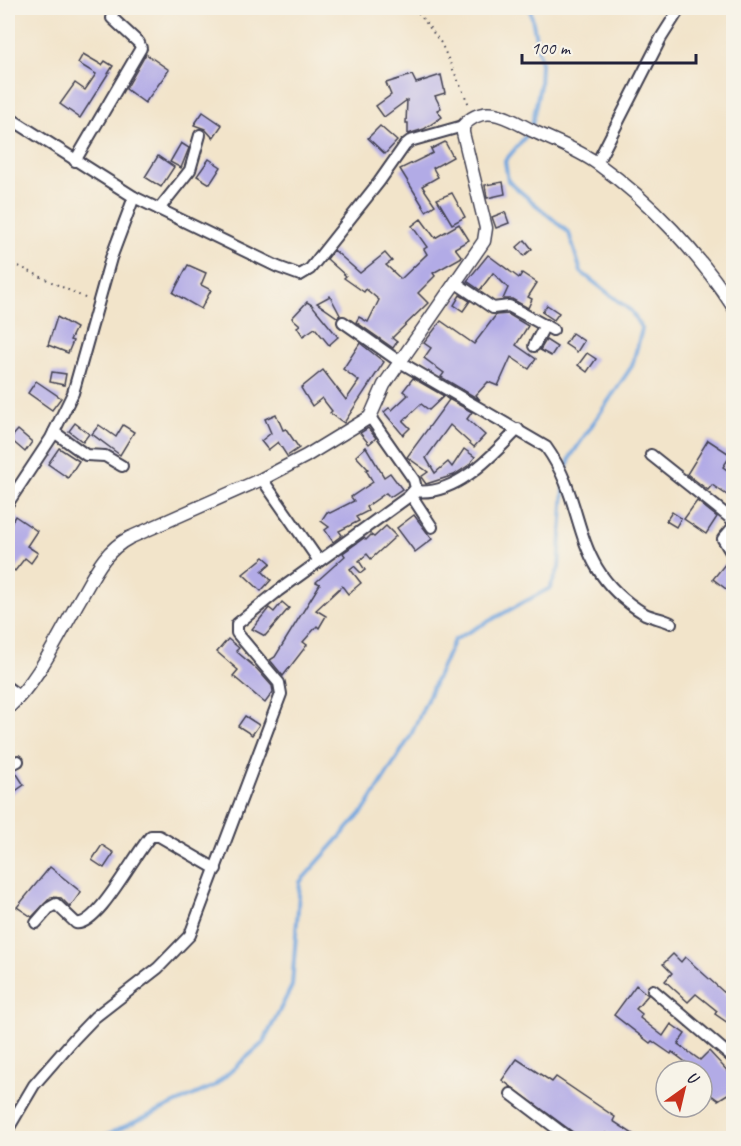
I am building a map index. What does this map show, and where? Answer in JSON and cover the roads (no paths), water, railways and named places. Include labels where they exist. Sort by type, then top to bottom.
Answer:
[{"type":"street","points":[[75,161],[98,118],[141,48],[139,43],[112,18],[114,8]]},
{"type":"street","points":[[597,163],[651,56],[680,8]]},
{"type":"street","points":[[8,117],[134,198],[278,267],[300,274],[310,269],[410,141],[463,126],[480,112],[500,115],[597,163],[666,225],[716,280],[734,308]]},
{"type":"street","points":[[8,708],[19,696],[103,559],[112,549],[129,538],[262,479],[306,456],[370,417],[384,385],[456,283],[486,234],[464,143],[463,126]]},
{"type":"street","points":[[159,209],[190,170],[200,135]]},
{"type":"street","points":[[8,503],[54,432],[78,380],[111,258],[134,198]]},
{"type":"street","points":[[456,283],[493,308],[509,306],[549,327],[534,346]]},
{"type":"street","points":[[343,322],[400,362],[538,441],[552,455],[573,507],[588,554],[604,580],[647,615],[671,623]]},
{"type":"street","points":[[370,417],[414,480],[413,493],[432,527]]},
{"type":"street","points":[[8,1129],[34,1085],[74,1039],[95,1017],[158,968],[190,935],[280,694],[279,683],[237,633],[237,624],[413,493],[436,492],[470,473],[518,429]]},
{"type":"street","points":[[54,432],[86,456],[105,456],[122,466]]},
{"type":"street","points":[[651,455],[734,521]]},
{"type":"street","points":[[262,479],[319,561]]},
{"type":"street","points":[[734,526],[723,539],[734,557]]},
{"type":"street","points":[[8,688],[19,696]]},
{"type":"street","points":[[36,923],[49,908],[56,904],[76,923],[87,920],[114,890],[151,836],[159,836],[216,869]]},
{"type":"street","points":[[653,990],[734,1059]]},
{"type":"street","points":[[511,1094],[569,1138]]},
{"type":"waterway","points":[[530,8],[541,64],[540,85],[531,130],[505,161],[508,181],[569,233],[581,272],[631,311],[642,329],[632,366],[571,456],[564,474]]},
{"type":"waterway","points":[[103,1138],[214,1086],[263,1043],[292,986],[300,882],[365,809],[410,737],[454,640],[550,588],[559,568],[564,488]]}]
